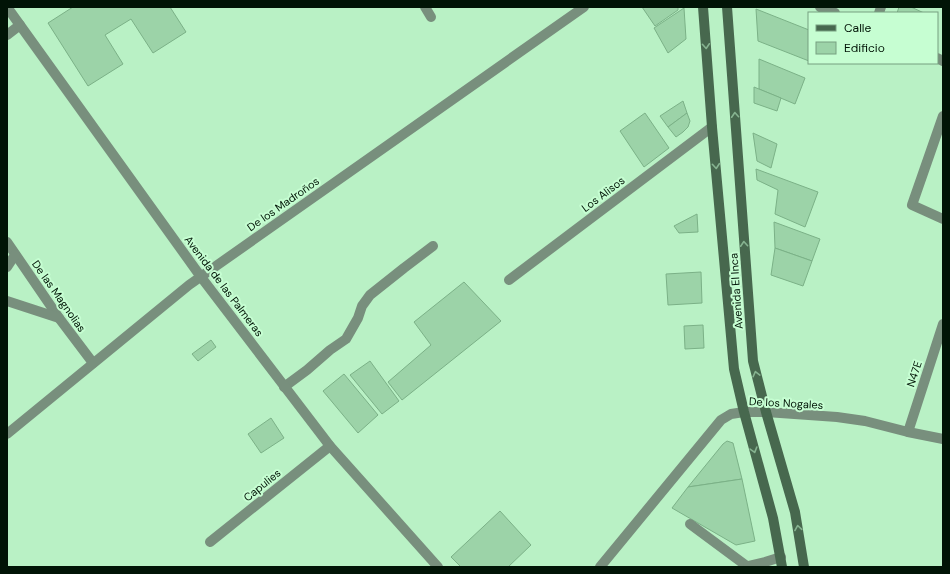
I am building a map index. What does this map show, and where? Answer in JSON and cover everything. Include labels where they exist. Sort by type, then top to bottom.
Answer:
[{"type":"main road","name":"Avenida El Inca","points":[[703,7],[712,127],[734,369],[744,412],[774,518],[781,562]]},
{"type":"main road","name":"Avenida El Inca","points":[[727,7],[753,361],[795,512],[804,567]]},
{"type":"street","name":"Avenida de las Palmeras","points":[[7,7],[201,276],[284,387],[330,446],[438,567]]},
{"type":"street","points":[[425,7],[431,17]]},
{"type":"street","name":"De los Madroños","points":[[7,434],[189,284],[584,7]]},
{"type":"street","points":[[820,7],[832,12]]},
{"type":"street","points":[[7,35],[20,25]]},
{"type":"street","points":[[942,122],[912,205],[943,219]]},
{"type":"street","name":"Los Alisos","points":[[509,280],[712,127]]},
{"type":"street","name":"De las Magnolias","points":[[7,242],[59,318],[93,363]]},
{"type":"street","points":[[284,387],[346,339],[358,318],[362,306],[370,295],[433,246]]},
{"type":"street","points":[[7,267],[15,254]]},
{"type":"street","points":[[7,301],[59,318]]},
{"type":"street","name":"N47E","points":[[908,432],[943,324]]},
{"type":"street","name":"De los Nogales","points":[[600,567],[721,420],[731,414],[744,412],[766,412],[865,421],[943,439]]},
{"type":"street","name":"Capulies","points":[[210,542],[330,446]]},
{"type":"street","points":[[690,524],[748,566],[765,562],[781,562]]},
{"type":"building","points":[[73,7],[170,7],[186,32],[153,53],[131,19],[105,35],[123,64],[88,86],[48,23]]},
{"type":"building","points":[[642,7],[678,7],[678,10],[655,26]]},
{"type":"building","points":[[899,7],[911,7],[922,12],[897,12]]},
{"type":"building","points":[[684,8],[686,39],[668,53],[654,28]]},
{"type":"building","points":[[756,9],[808,30],[808,61],[758,41]]},
{"type":"building","points":[[759,59],[805,78],[795,104],[759,89]]},
{"type":"building","points":[[754,87],[781,98],[777,111],[754,103]]},
{"type":"building","points":[[683,101],[687,113],[668,127],[660,116]]},
{"type":"building","points":[[645,113],[669,148],[644,167],[620,131]]},
{"type":"building","points":[[687,113],[690,121],[688,127],[676,137],[668,127]]},
{"type":"building","points":[[753,133],[777,144],[771,168],[757,161]]},
{"type":"building","points":[[756,169],[818,192],[805,227],[775,214],[778,190],[757,180]]},
{"type":"building","points":[[697,214],[698,232],[679,233],[674,226]]},
{"type":"building","points":[[774,222],[820,239],[812,261],[775,248]]},
{"type":"building","points":[[775,248],[812,261],[803,286],[771,275]]},
{"type":"building","points":[[701,272],[702,303],[668,305],[666,274]]},
{"type":"building","points":[[464,282],[501,321],[402,400],[388,382],[431,345],[414,322]]},
{"type":"building","points":[[703,325],[704,348],[685,349],[684,326]]},
{"type":"building","points":[[211,340],[216,347],[198,361],[192,354]]},
{"type":"building","points":[[370,361],[399,401],[382,414],[350,375]]},
{"type":"building","points":[[344,374],[378,415],[358,433],[323,391]]},
{"type":"building","points":[[271,418],[284,438],[261,453],[248,434]]},
{"type":"building","points":[[727,441],[733,443],[742,479],[688,487],[723,444]]},
{"type":"building","points":[[742,479],[755,541],[736,545],[672,508],[688,487]]},
{"type":"building","points":[[500,511],[531,545],[508,567],[461,567],[451,557]]}]
